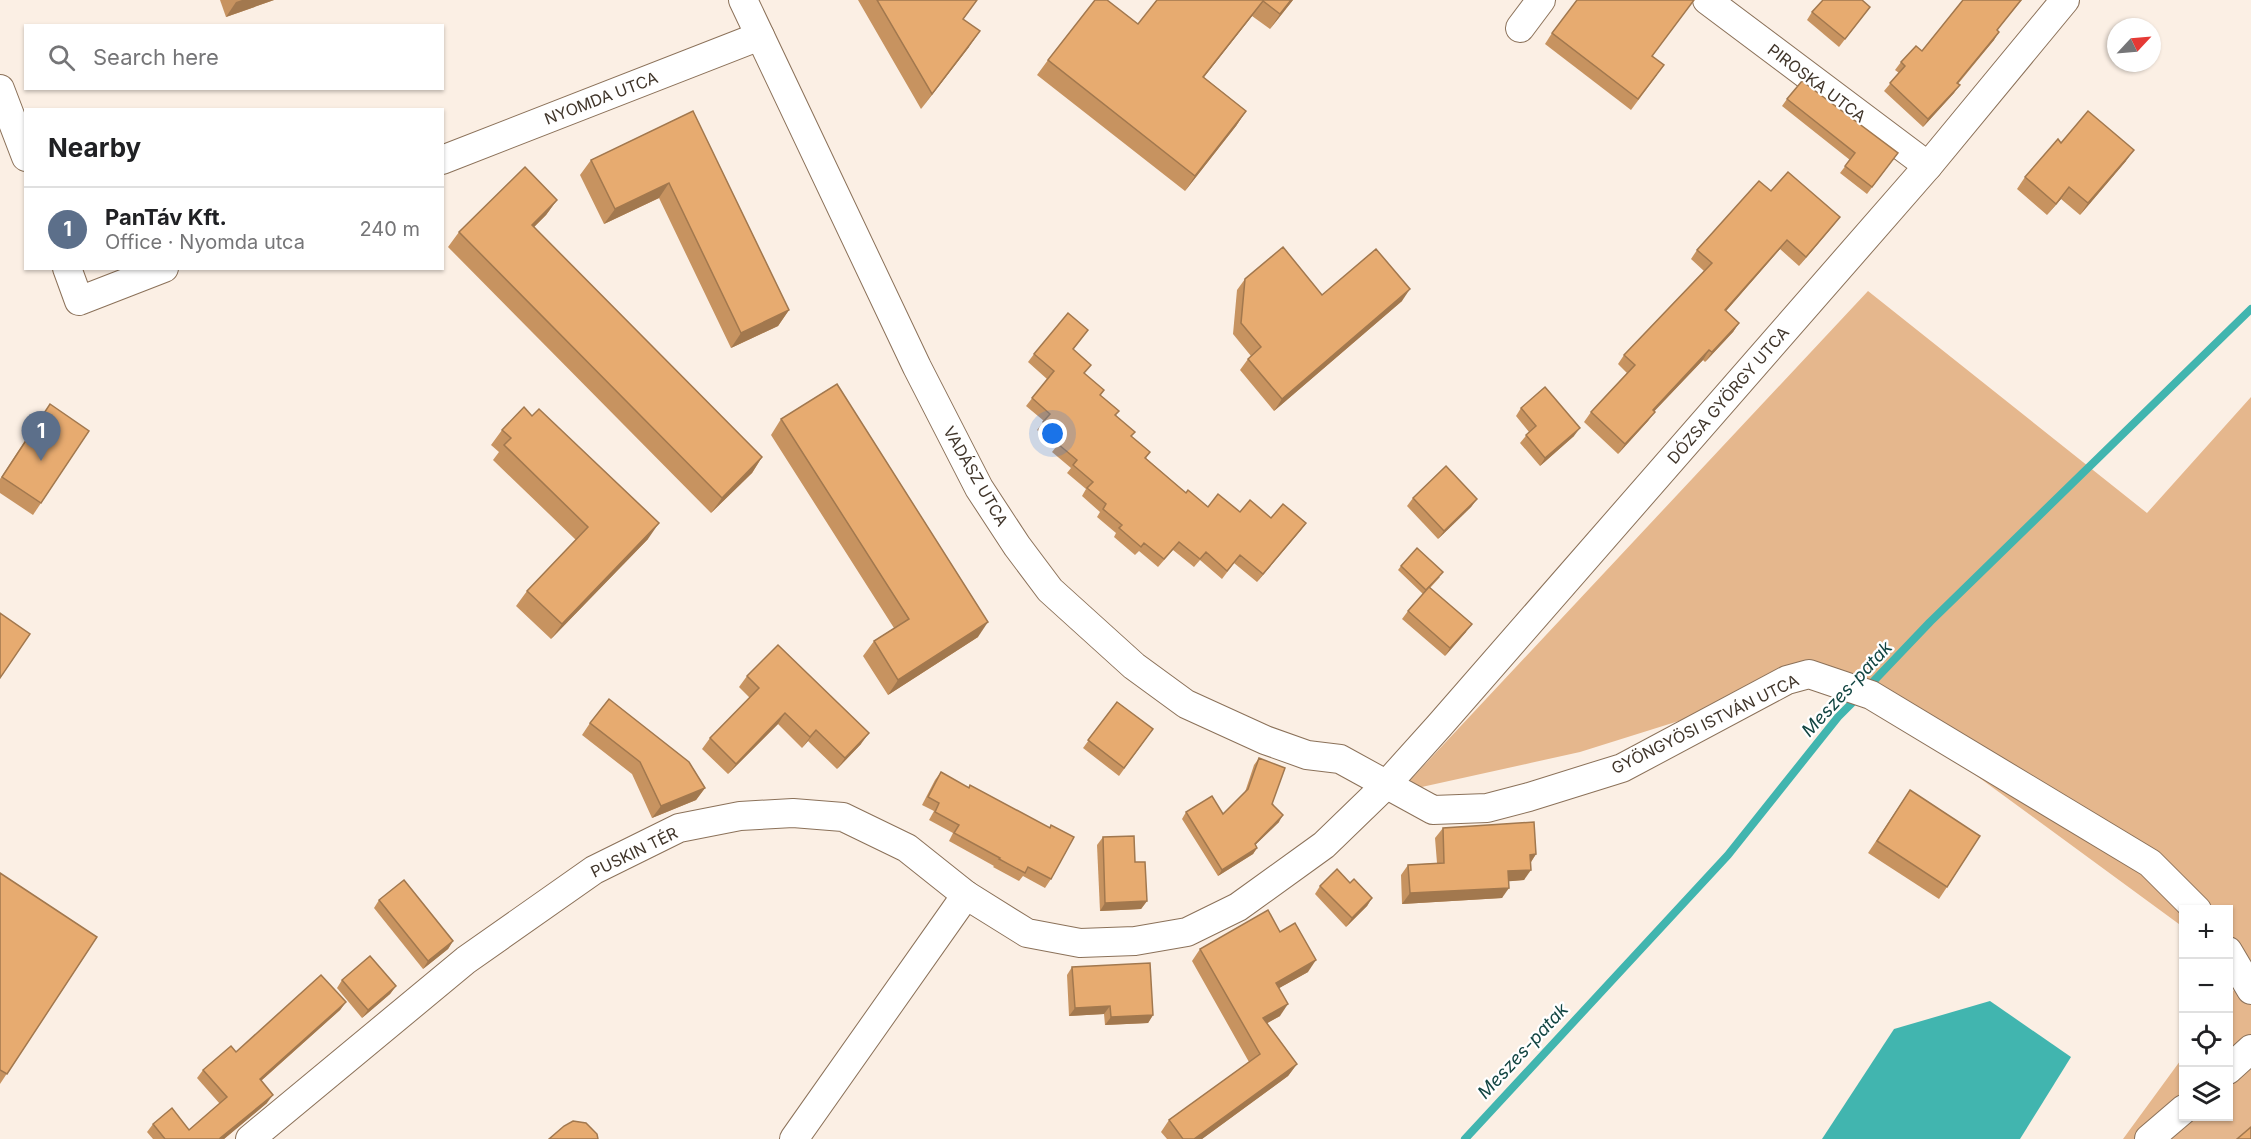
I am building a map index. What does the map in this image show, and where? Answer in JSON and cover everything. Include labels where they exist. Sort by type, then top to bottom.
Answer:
[{"type":"street","name":"VADÁSZ UTCA","points":[[743,0],[916,367],[979,488],[1017,546],[1050,590],[1134,666],[1186,704],[1265,740],[1307,755],[1340,759],[1386,785]]},
{"type":"street","points":[[1520,28],[1541,0]]},
{"type":"street","name":"PIROSKA UTCA","points":[[1707,0],[1928,166]]},
{"type":"street","name":"DÓZSA GYÖRGY UTCA","points":[[1386,785],[1928,166],[2065,0]]},
{"type":"street","name":"NYOMDA UTCA","points":[[444,159],[760,36]]},
{"type":"street","points":[[0,89],[24,152]]},
{"type":"street","points":[[68,270],[79,301],[159,270]]},
{"type":"street","name":"GYÖNGYÖSI ISTVÁN UTCA","points":[[1386,785],[1433,810],[1487,808],[1529,797],[1622,768],[1787,680],[1809,674],[1860,690],[2150,863],[2193,905]]},
{"type":"street","points":[[794,1139],[966,895],[1027,933],[1080,943],[1135,941],[1187,932],[1238,907],[1324,845],[1386,785]]},
{"type":"street","name":"PUSKIN TÉR","points":[[250,1139],[466,960],[594,870],[679,828],[740,816],[793,813],[843,817],[907,848],[966,895]]},
{"type":"street","points":[[2233,958],[2251,990]]},
{"type":"street","points":[[2232,1067],[2251,1049]]},
{"type":"street","points":[[2149,1139],[2179,1114]]},
{"type":"shaded area","points":[[1868,291],[2147,513],[2251,397],[2251,1139],[2123,1139],[2179,1062],[2179,1121],[2233,1121],[2233,991],[2246,973],[2233,963],[2233,905],[2179,905],[2179,924],[1835,672],[1580,752],[1399,792]]},
{"type":"water","points":[[1990,1001],[2071,1057],[2020,1139],[1822,1139],[1894,1029]]},
{"type":"building","points":[[877,0],[977,0],[963,19],[980,31],[932,94]]},
{"type":"building","points":[[1095,0],[1107,0],[1138,24],[1157,0],[1291,0],[1280,14],[1263,1],[1203,77],[1246,111],[1195,176],[1048,60]]},
{"type":"building","points":[[1577,0],[1694,0],[1652,56],[1664,65],[1638,99],[1552,33]]},
{"type":"building","points":[[1823,0],[1862,0],[1870,7],[1845,39],[1812,12]]},
{"type":"building","points":[[1963,0],[2021,0],[1997,30],[1999,32],[1957,83],[1960,85],[1928,119],[1890,83],[1905,66],[1901,62],[1916,46],[1922,51]]},
{"type":"building","points":[[1802,81],[1898,153],[1872,187],[1845,166],[1855,153],[1787,99]]},
{"type":"building","points":[[693,111],[789,310],[741,333],[669,183],[615,209],[591,160]]},
{"type":"building","points":[[2088,111],[2134,150],[2088,203],[2069,187],[2056,204],[2025,177],[2058,139],[2061,143]]},
{"type":"building","points":[[525,167],[557,200],[532,225],[762,457],[722,498],[459,232]]},
{"type":"building","points":[[1788,172],[1840,217],[1806,257],[1787,240],[1725,310],[1739,323],[1712,352],[1709,350],[1625,444],[1591,412],[1635,365],[1624,355],[1712,263],[1697,250],[1759,181],[1771,191]]},
{"type":"building","points":[[1283,247],[1322,295],[1376,249],[1410,289],[1282,399],[1248,359],[1261,347],[1241,323],[1245,279]]},
{"type":"building","points":[[1068,313],[1088,330],[1073,349],[1091,365],[1084,373],[1104,390],[1100,395],[1119,411],[1115,415],[1135,432],[1131,436],[1150,452],[1145,458],[1186,493],[1188,490],[1208,507],[1218,494],[1240,512],[1250,500],[1271,518],[1283,504],[1306,523],[1263,574],[1240,555],[1227,571],[1206,552],[1200,559],[1179,542],[1164,559],[1144,543],[1141,547],[1119,528],[1122,525],[1103,509],[1106,504],[1087,488],[1093,482],[1073,465],[1077,460],[1058,444],[1062,439],[1043,422],[1050,414],[1032,398],[1054,371],[1034,354]]},
{"type":"building","points":[[837,384],[988,622],[898,680],[874,641],[909,619],[781,419]]},
{"type":"building","points":[[1545,387],[1580,428],[1545,458],[1526,435],[1536,426],[1521,408]]},
{"type":"building","points":[[50,404],[89,431],[41,503],[2,477]]},
{"type":"building","points":[[524,407],[532,416],[539,409],[659,523],[562,624],[527,591],[588,527],[504,445],[511,438],[502,430]]},
{"type":"building","points":[[1446,466],[1477,499],[1444,531],[1413,498]]},
{"type":"building","points":[[1417,548],[1443,572],[1426,590],[1401,566]]},
{"type":"building","points":[[1429,587],[1472,624],[1450,648],[1408,611]]},
{"type":"building","points":[[0,613],[30,634],[0,678]]},
{"type":"building","points":[[778,645],[869,733],[845,758],[816,730],[810,737],[785,713],[736,764],[710,738],[759,688],[747,676]]},
{"type":"building","points":[[609,699],[689,762],[705,788],[661,806],[640,762],[590,723]]},
{"type":"building","points":[[1117,702],[1153,729],[1124,768],[1088,740]]},
{"type":"building","points":[[1259,758],[1285,768],[1272,804],[1283,815],[1255,844],[1257,848],[1222,870],[1186,812],[1212,796],[1223,814],[1248,789]]},
{"type":"building","points":[[941,772],[1050,828],[1051,825],[1074,837],[1051,879],[1028,867],[1025,873],[954,833],[959,825],[935,812],[939,803],[928,797]]},
{"type":"building","points":[[1910,790],[1980,836],[1947,887],[1877,841]]},
{"type":"building","points":[[1534,822],[1536,854],[1530,855],[1531,870],[1508,871],[1509,888],[1410,893],[1408,865],[1444,863],[1443,828]]},
{"type":"building","points":[[1134,836],[1135,862],[1145,862],[1147,901],[1105,903],[1103,837]]},
{"type":"building","points":[[1337,869],[1350,883],[1354,879],[1372,898],[1352,918],[1320,886]]},
{"type":"building","points":[[0,873],[97,937],[7,1074],[0,1070]]},
{"type":"building","points":[[404,880],[453,941],[428,961],[379,900]]},
{"type":"building","points":[[1268,910],[1280,932],[1295,923],[1316,960],[1276,983],[1288,1004],[1263,1018],[1297,1064],[1194,1139],[1183,1139],[1169,1120],[1260,1054],[1200,949]]},
{"type":"building","points":[[370,956],[396,986],[368,1010],[342,980]]},
{"type":"building","points":[[1150,963],[1153,1015],[1111,1017],[1110,1006],[1075,1008],[1072,967]]},
{"type":"building","points":[[321,975],[346,1002],[260,1079],[273,1095],[219,1139],[165,1139],[153,1124],[172,1108],[189,1130],[227,1097],[203,1070],[231,1046],[236,1052]]},
{"type":"building","points":[[573,1121],[586,1123],[597,1134],[598,1139],[549,1139]]},
{"type":"building","points":[[2251,1127],[2251,1139],[2237,1139]]},
{"type":"waterway","name":"Meszes-patak","points":[[1867,688],[1930,622],[2251,309]]},
{"type":"waterway","name":"Meszes-patak","points":[[1465,1139],[1728,855],[1838,717],[1858,697]]},
{"type":"place","name":"PanTáv Kft.","points":[[41,461]]}]
